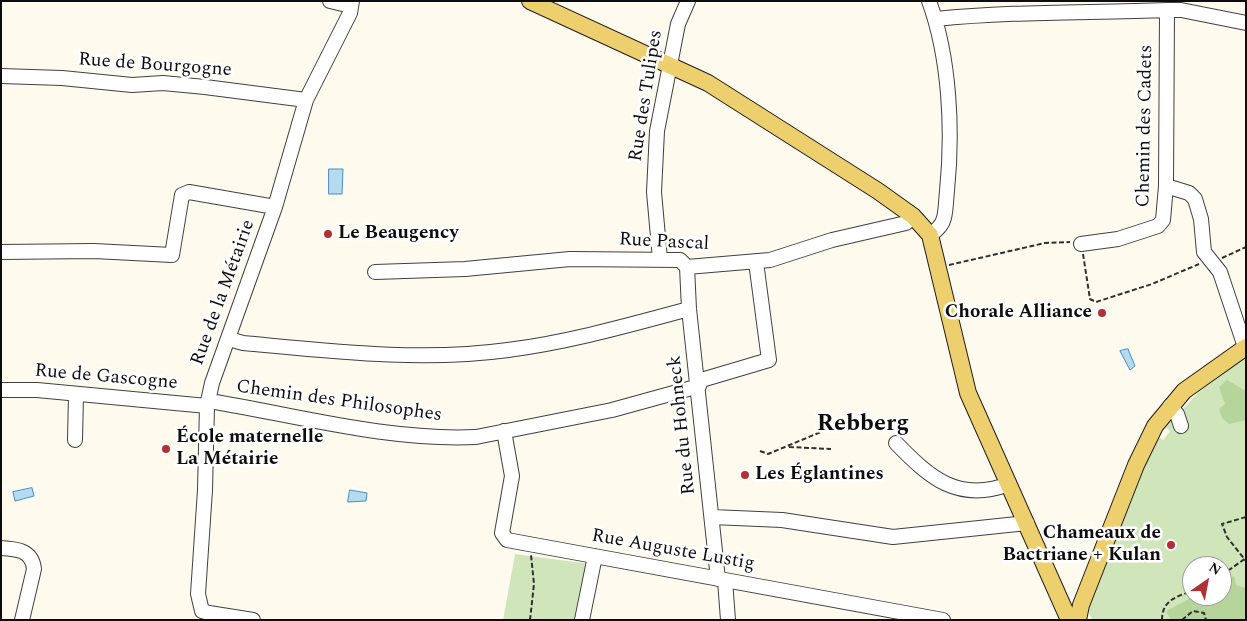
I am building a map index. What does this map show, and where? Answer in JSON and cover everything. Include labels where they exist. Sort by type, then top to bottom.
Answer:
[{"type":"main road","points":[[530,1],[708,83],[913,216],[930,235],[968,393],[1069,620]]},
{"type":"main road","points":[[1078,620],[1081,605],[1149,436],[1170,406],[1184,391],[1245,347]]},
{"type":"street","points":[[330,1],[352,4]]},
{"type":"street","name":"Rue des Tulipes","points":[[660,259],[653,174],[656,130],[678,24],[688,1]]},
{"type":"street","points":[[930,1],[936,19],[949,119],[950,166],[944,218],[940,226],[930,235]]},
{"type":"street","name":"Rue de la Métairie","points":[[253,620],[202,611],[198,594],[206,490],[208,403],[216,372],[275,207],[306,100],[350,13],[352,4]]},
{"type":"street","points":[[936,19],[1003,13],[1068,14],[1176,7],[1246,23]]},
{"type":"street","name":"Chemin des Cadets","points":[[1081,244],[1118,239],[1158,226],[1165,213],[1176,7]]},
{"type":"street","name":"Rue de Bourgogne","points":[[1,76],[62,78],[132,85],[163,83],[306,100]]},
{"type":"street","points":[[1166,186],[1189,193],[1195,199],[1201,218],[1204,252],[1211,261],[1245,347]]},
{"type":"street","points":[[1,252],[94,251],[172,256],[182,196],[189,192],[275,207]]},
{"type":"street","name":"Rue Pascal","points":[[375,272],[465,269],[570,259],[680,260],[687,266],[756,262],[770,260],[832,240],[906,223],[913,216]]},
{"type":"street","name":"Chemin des Philosophes","points":[[208,403],[409,435],[457,438],[612,410],[699,384],[769,360],[756,262]]},
{"type":"street","name":"Rue du Hohneck","points":[[687,266],[689,309],[699,384],[712,517],[728,620]]},
{"type":"street","points":[[229,339],[243,343],[366,354],[430,355],[507,350],[583,337],[689,309]]},
{"type":"street","name":"Rue de Gascogne","points":[[1,390],[36,390],[76,395],[208,403]]},
{"type":"street","points":[[75,440],[76,395]]},
{"type":"street","points":[[1170,406],[1177,414],[1180,426]]},
{"type":"street","name":"Rue Auguste Lustig","points":[[504,431],[512,476],[502,533],[507,540],[722,579],[889,615],[943,620]]},
{"type":"street","points":[[896,443],[916,463],[946,484],[960,490],[991,490],[1009,484]]},
{"type":"street","points":[[712,517],[782,520],[893,537],[1027,522]]},
{"type":"street","points":[[1,548],[24,552],[29,555],[33,562],[34,569],[22,620]]},
{"type":"street","points":[[582,620],[595,556]]},
{"type":"path","points":[[938,268],[1045,243],[1081,244],[1090,299],[1096,302],[1152,284],[1201,263],[1246,247]]},
{"type":"path","points":[[760,451],[768,454],[828,429]]},
{"type":"path","points":[[786,446],[831,449]]},
{"type":"path","points":[[1232,568],[1245,559],[1227,537],[1222,524],[1246,517]]},
{"type":"path","points":[[530,545],[534,584],[530,620]]},
{"type":"path","points":[[1162,620],[1162,610],[1167,602],[1182,595]]},
{"type":"path","points":[[1182,620],[1193,612],[1204,613],[1206,620]]},
{"type":"green space","points":[[1246,357],[1246,620],[1092,620],[1089,612],[1090,604],[1150,451],[1158,437],[1163,440],[1170,431],[1166,427],[1199,392]]},
{"type":"green space","points":[[1227,380],[1246,391],[1246,420],[1229,424],[1222,418],[1219,409],[1225,404],[1219,387]]},
{"type":"green space","points":[[515,554],[590,564],[578,620],[503,620]]},
{"type":"green space","points":[[1234,576],[1236,585],[1246,588],[1246,620],[1171,620],[1166,611],[1182,603],[1182,606],[1232,606],[1232,577]]},
{"type":"water","points":[[329,169],[343,169],[342,194],[329,194]]},
{"type":"water","points":[[1128,349],[1135,366],[1130,370],[1120,351]]},
{"type":"water","points":[[32,488],[34,496],[15,501],[13,492]]},
{"type":"water","points":[[350,490],[367,493],[366,501],[348,502]]},
{"type":"place","name":"Le Beaugency","points":[[328,234]]},
{"type":"place","name":"Chorale Alliance","points":[[1102,313]]},
{"type":"place","name":"École maternelle La Métairie","points":[[166,449]]},
{"type":"place","name":"Les Églantines","points":[[745,475]]},
{"type":"place","name":"Chameaux de Bactriane + Kulan","points":[[1171,545]]},
{"type":"district","name":"Rebberg","points":[[863,425]]}]
